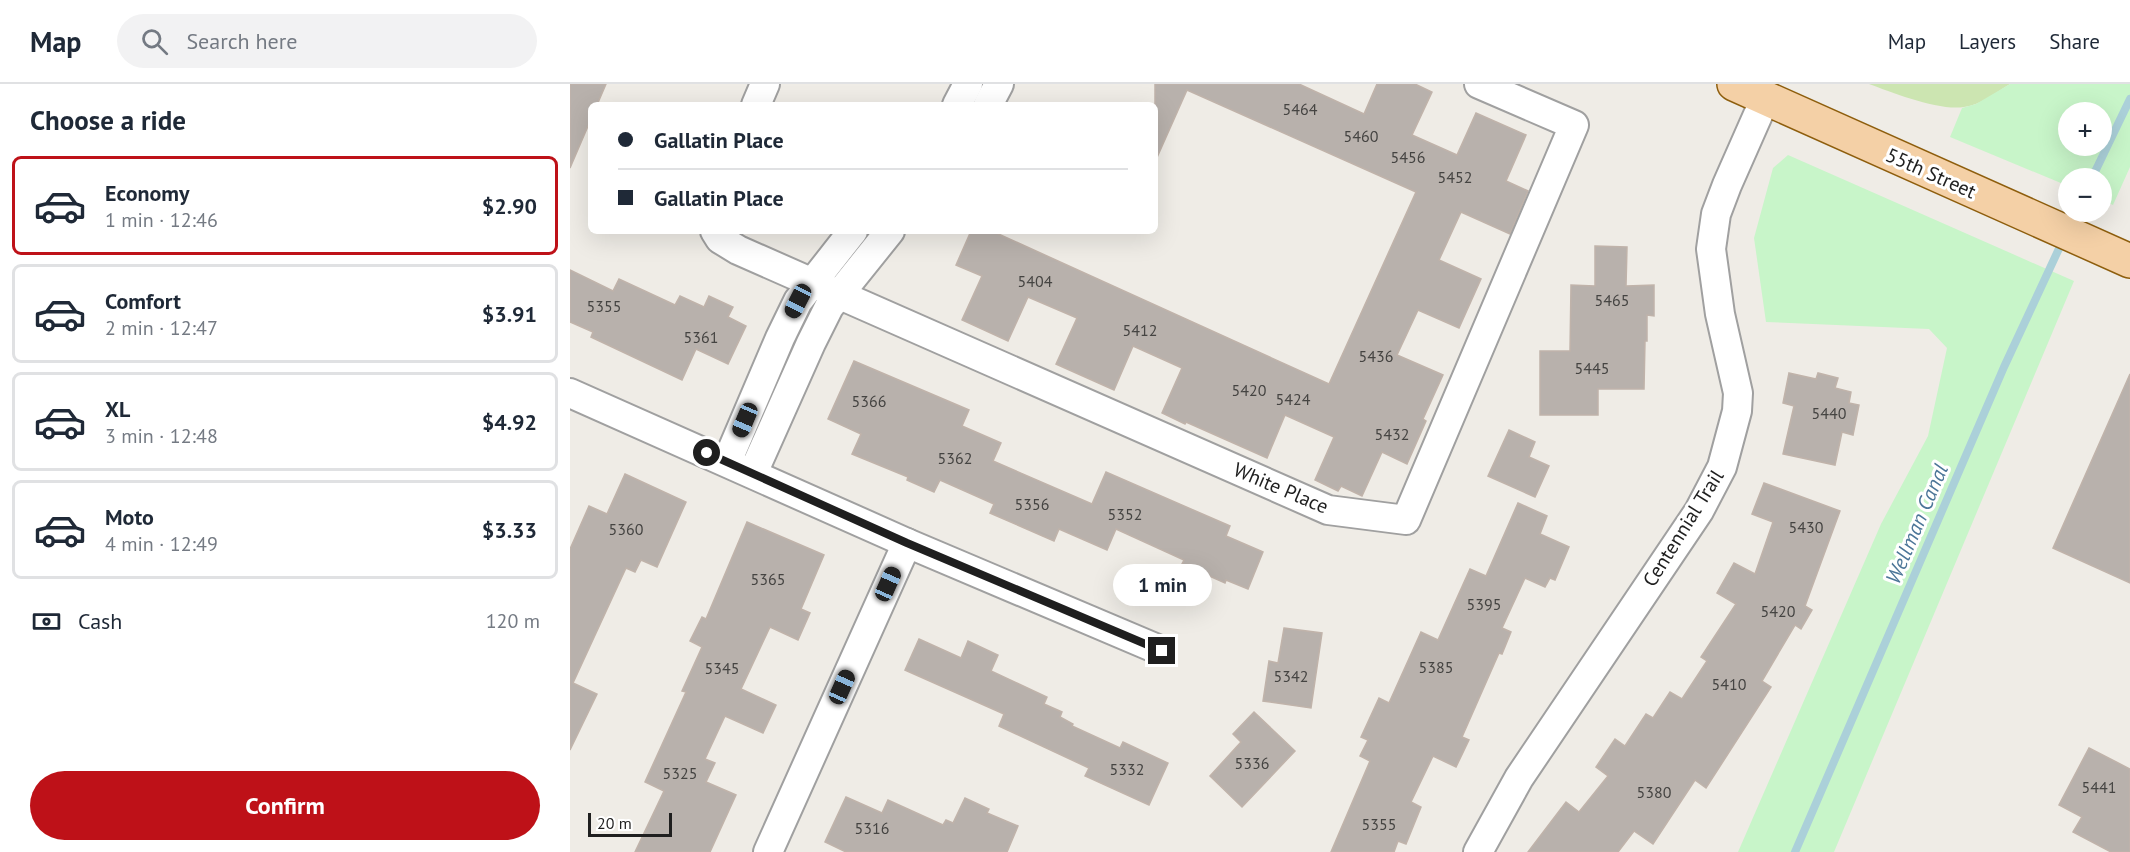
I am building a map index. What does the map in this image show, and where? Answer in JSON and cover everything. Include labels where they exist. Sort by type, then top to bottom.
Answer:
[{"type":"main road","name":"55th Street","points":[[1734,84],[2130,261]]},
{"type":"street","points":[[757,102],[765,84]]},
{"type":"street","points":[[959,102],[968,84]]},
{"type":"street","points":[[990,102],[999,84]]},
{"type":"street","name":"White Place","points":[[717,234],[720,240],[738,250],[1328,510],[1406,520],[1574,125],[1479,84]]},
{"type":"street","name":"Centennial Trail","points":[[1478,852],[1520,778],[1699,511],[1722,467],[1737,411],[1738,393],[1720,314],[1712,249],[1716,214],[1766,99]]},
{"type":"street","points":[[727,462],[798,301],[851,234]]},
{"type":"street","points":[[753,473],[829,308],[888,234]]},
{"type":"street","points":[[570,393],[907,543],[1162,651]]},
{"type":"street","points":[[768,852],[907,543]]},
{"type":"green space","points":[[1869,84],[2010,84],[1976,104],[1954,108],[1916,100]]},
{"type":"green space","points":[[2010,84],[2130,84],[2130,167],[2113,205],[2112,168],[2058,168],[2058,182],[1950,137],[1962,108],[1976,104]]},
{"type":"green space","points":[[1788,155],[2074,281],[1834,852],[1738,852],[1881,524],[1928,436],[1947,348],[1929,329],[1766,322],[1754,238],[1773,168]]},
{"type":"building","points":[[570,84],[606,84],[598,102],[588,102],[588,126],[570,168]]},
{"type":"building","points":[[1155,84],[1299,84],[1364,114],[1377,84],[1415,84],[1432,92],[1412,135],[1457,155],[1476,113],[1526,135],[1506,181],[1528,191],[1510,234],[1461,212],[1439,260],[1481,279],[1459,328],[1418,310],[1397,355],[1443,375],[1423,419],[1426,421],[1407,464],[1382,452],[1362,496],[1341,486],[1338,491],[1315,480],[1334,437],[1285,415],[1267,458],[1162,413],[1182,368],[1133,346],[1114,390],[1056,364],[1077,318],[1028,297],[1008,341],[962,320],[982,276],[956,265],[970,234],[999,234],[1329,384],[1416,192],[1187,90],[1158,155],[1158,102],[1155,102]]},
{"type":"building","points":[[1595,246],[1627,247],[1626,286],[1654,285],[1654,316],[1647,315],[1644,389],[1598,389],[1598,415],[1540,415],[1540,351],[1570,351],[1571,285],[1595,286]]},
{"type":"building","points":[[570,270],[613,291],[619,279],[675,305],[680,296],[704,307],[709,296],[733,307],[728,317],[746,326],[728,364],[696,349],[682,380],[591,337],[593,332],[570,322]]},
{"type":"building","points":[[854,361],[969,410],[962,426],[1001,443],[993,461],[1092,504],[1106,472],[1230,526],[1226,536],[1263,552],[1248,589],[1226,580],[1225,583],[1182,564],[1184,560],[1116,529],[1107,550],[1059,529],[1054,541],[990,513],[994,504],[940,480],[934,492],[907,480],[908,477],[852,454],[861,434],[828,419]]},
{"type":"building","points":[[1789,373],[1816,379],[1818,373],[1838,378],[1835,388],[1851,392],[1849,403],[1859,405],[1853,435],[1842,432],[1835,465],[1783,454],[1794,406],[1783,403]]},
{"type":"building","points":[[2130,374],[2130,583],[2053,548]]},
{"type":"building","points":[[1509,430],[1535,442],[1529,457],[1549,466],[1535,497],[1488,476]]},
{"type":"building","points":[[625,474],[686,502],[657,567],[641,560],[635,572],[626,568],[573,683],[597,694],[570,750],[570,549],[589,506],[607,514]]},
{"type":"building","points":[[1764,483],[1840,511],[1805,606],[1812,610],[1801,629],[1795,625],[1762,681],[1771,687],[1706,788],[1695,780],[1653,844],[1634,831],[1618,852],[1528,852],[1566,802],[1579,812],[1608,776],[1596,767],[1615,739],[1625,746],[1646,714],[1653,718],[1670,692],[1682,699],[1707,661],[1701,657],[1736,604],[1717,593],[1734,563],[1755,574],[1773,522],[1752,514]]},
{"type":"building","points":[[1518,503],[1547,516],[1540,534],[1569,547],[1555,580],[1550,578],[1545,587],[1525,578],[1502,628],[1511,632],[1502,654],[1499,653],[1462,737],[1469,740],[1456,767],[1433,756],[1411,802],[1421,807],[1406,844],[1398,841],[1394,852],[1331,852],[1370,761],[1360,756],[1368,740],[1361,737],[1379,698],[1389,703],[1421,632],[1438,640],[1470,569],[1486,576]]},
{"type":"building","points":[[747,522],[824,555],[801,609],[810,613],[798,640],[770,627],[741,689],[776,705],[763,733],[725,716],[705,759],[715,763],[706,782],[736,795],[710,852],[635,852],[664,791],[645,782],[686,692],[682,691],[702,647],[690,641],[702,617],[706,619]]},
{"type":"building","points":[[1284,628],[1322,633],[1311,708],[1263,701],[1269,661],[1278,663]]},
{"type":"building","points":[[919,639],[961,658],[968,641],[998,655],[991,671],[1047,697],[1044,704],[1062,712],[1060,717],[1073,724],[1072,726],[1120,748],[1123,742],[1168,763],[1149,805],[1085,776],[1089,768],[999,726],[1004,714],[905,670]]},
{"type":"building","points":[[1254,712],[1295,751],[1242,807],[1210,776],[1241,742],[1233,734]]},
{"type":"building","points":[[2089,748],[2130,769],[2130,852],[2111,852],[2073,832],[2082,817],[2059,805]]},
{"type":"building","points":[[846,797],[882,813],[888,800],[943,825],[946,820],[953,823],[965,798],[989,809],[987,813],[1018,826],[1007,852],[846,852],[825,842]]},
{"type":"waterway","name":"Wellman Canal","points":[[2097,168],[2130,99]]},
{"type":"waterway","name":"Wellman Canal","points":[[2069,228],[2072,222]]},
{"type":"waterway","name":"Wellman Canal","points":[[1795,852],[2004,367],[2063,240]]},
{"type":"route","points":[[707,453],[907,543],[1162,651]]}]
